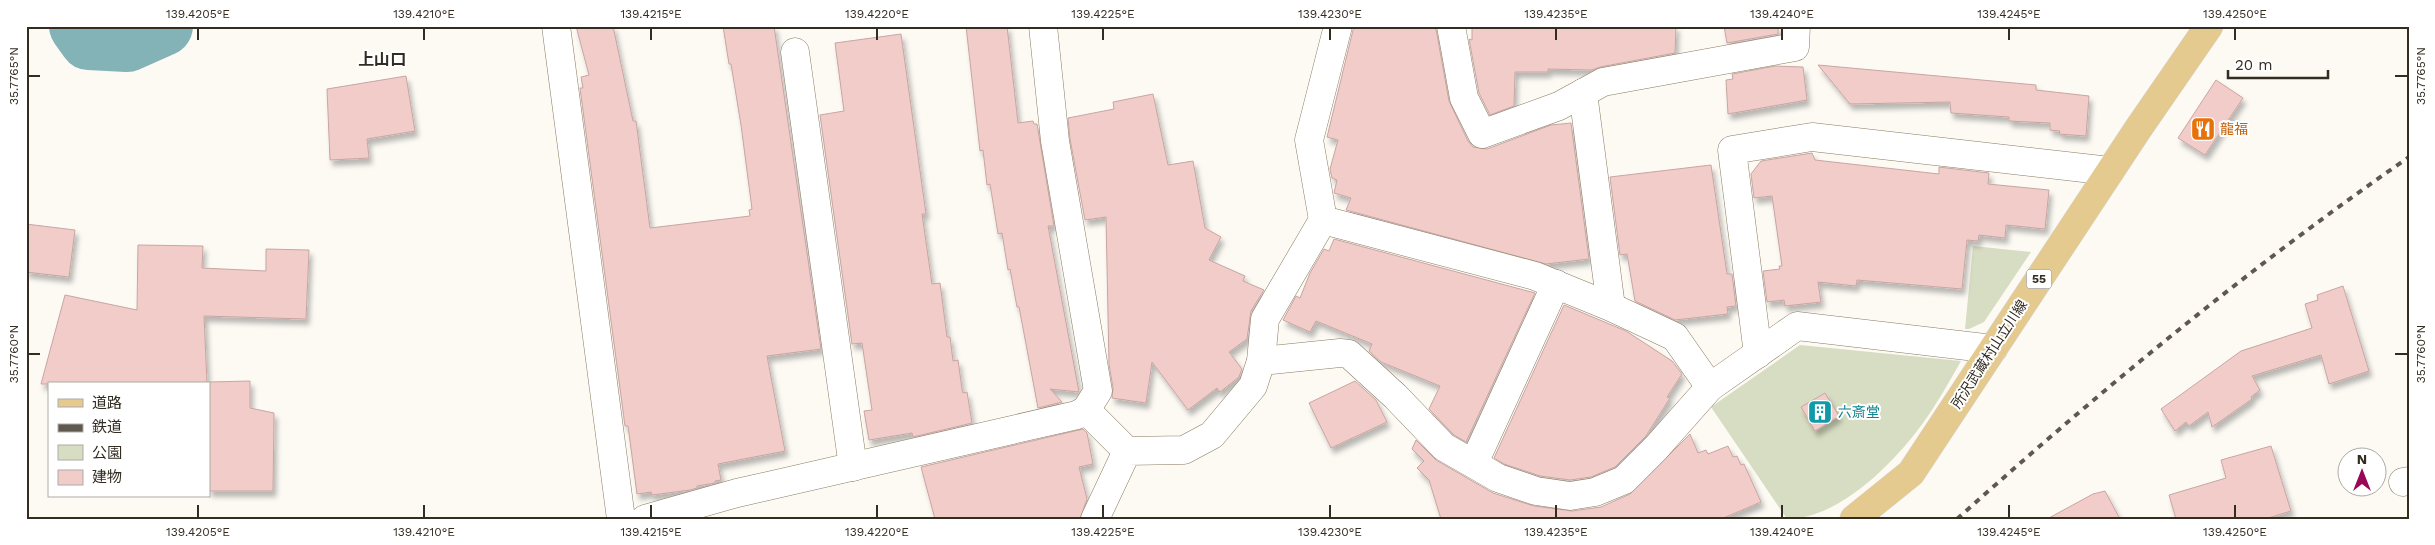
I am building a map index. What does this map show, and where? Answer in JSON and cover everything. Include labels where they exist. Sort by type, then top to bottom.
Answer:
[{"type":"main road","name":"所沢武蔵村山立川線","points":[[1854,519],[1911,473],[2110,171],[2209,26]]},
{"type":"street","points":[[556,26],[621,519]]},
{"type":"street","points":[[645,519],[737,493],[1077,415],[1086,410],[1098,391],[1056,141],[1043,26]]},
{"type":"street","points":[[1086,410],[1128,451],[1184,450],[1212,435],[1253,386],[1260,361],[1265,318],[1323,220],[1309,140],[1338,26]]},
{"type":"street","points":[[1451,26],[1464,98],[1482,134],[1559,106],[1603,82],[1795,48],[1796,26]]},
{"type":"street","points":[[795,52],[853,467]]},
{"type":"street","points":[[1583,93],[1611,307]]},
{"type":"street","points":[[1758,354],[1732,150],[1812,137],[2110,171]]},
{"type":"street","points":[[1323,220],[1535,276],[1611,307],[1675,337],[1710,387]]},
{"type":"street","points":[[1474,464],[1556,284]]},
{"type":"street","points":[[1260,361],[1340,353],[1349,354],[1395,396],[1444,447],[1498,478],[1536,491],[1570,496],[1595,492],[1624,480],[1656,448],[1710,387],[1797,326],[1993,348]]},
{"type":"street","points":[[1094,519],[1128,451]]},
{"type":"green space","points":[[1973,246],[2031,252],[1984,322],[1965,329]]},
{"type":"green space","points":[[1800,345],[1961,361],[1923,423],[1897,455],[1881,471],[1864,486],[1826,510],[1807,517],[1787,519],[1711,407]]},
{"type":"building","points":[[576,26],[613,26],[633,121],[636,121],[650,228],[750,216],[749,210],[752,209],[741,125],[723,26],[774,26],[821,349],[767,356],[785,451],[718,464],[721,480],[697,486],[697,488],[690,490],[652,495],[651,492],[637,494],[628,426],[625,426],[580,88],[583,88],[581,77],[589,75]]},
{"type":"building","points":[[966,26],[1007,26],[1018,123],[1033,121],[1034,124],[1037,124],[1054,226],[1048,226],[1079,392],[1050,389],[1062,402],[1038,408],[1019,307],[1017,307],[1010,269],[1008,270],[1002,233],[998,234],[990,184],[987,185],[983,150],[980,151]]},
{"type":"building","points":[[1354,26],[1428,26],[1436,29],[1449,101],[1468,141],[1473,147],[1487,149],[1551,125],[1571,123],[1589,259],[1546,264],[1346,210],[1351,198],[1334,193],[1337,180],[1332,178],[1330,169],[1338,140],[1327,137]]},
{"type":"building","points":[[1472,26],[1676,26],[1675,53],[1592,70],[1548,69],[1548,72],[1515,72],[1514,106],[1490,115],[1479,93],[1469,39],[1472,40]]},
{"type":"building","points":[[1724,26],[1778,26],[1778,34],[1727,43]]},
{"type":"building","points":[[901,34],[926,214],[922,214],[932,284],[940,283],[947,337],[950,337],[953,361],[958,360],[962,389],[963,393],[967,392],[972,423],[913,437],[912,433],[869,440],[864,411],[872,410],[862,343],[852,344],[820,115],[844,111],[835,43]]},
{"type":"building","points":[[1818,65],[2036,85],[2036,90],[2089,96],[2086,136],[2059,134],[2060,131],[2050,130],[2050,123],[2009,121],[2009,117],[1951,113],[1950,102],[1850,104]]},
{"type":"building","points":[[1775,66],[1803,67],[1807,100],[1728,114],[1726,80],[1733,79],[1732,74]]},
{"type":"building","points":[[406,76],[415,131],[367,139],[369,158],[330,160],[327,89]]},
{"type":"building","name":"龍福","points":[[2216,80],[2243,98],[2205,155],[2178,138]]},
{"type":"building","points":[[1153,94],[1168,165],[1193,161],[1205,228],[1221,237],[1209,260],[1245,276],[1243,281],[1264,290],[1251,311],[1247,339],[1229,352],[1242,369],[1239,377],[1220,392],[1217,388],[1188,410],[1152,362],[1146,403],[1112,398],[1113,388],[1109,364],[1106,217],[1085,220],[1070,139],[1068,118],[1114,109],[1113,102]]},
{"type":"building","points":[[1812,153],[1815,160],[1939,174],[1939,167],[1989,173],[1988,184],[2049,190],[2045,229],[2006,225],[2005,238],[1979,235],[1978,241],[1967,240],[1962,289],[1857,280],[1856,286],[1818,282],[1821,302],[1785,306],[1784,300],[1767,302],[1763,271],[1780,269],[1779,266],[1782,266],[1772,196],[1754,198],[1751,174],[1761,161]]},
{"type":"building","points":[[1711,165],[1727,274],[1732,274],[1736,306],[1727,307],[1728,314],[1675,320],[1635,301],[1627,254],[1620,255],[1610,177]]},
{"type":"building","points":[[26,224],[75,230],[69,277],[26,272]]},
{"type":"building","points":[[1334,239],[1535,293],[1466,442],[1454,435],[1429,409],[1440,386],[1381,362],[1369,351],[1372,344],[1316,321],[1310,332],[1283,320],[1296,296],[1300,298],[1310,273],[1324,249],[1329,251]]},
{"type":"building","points":[[138,245],[203,246],[202,268],[266,271],[266,249],[309,250],[306,319],[204,316],[207,382],[48,382],[48,384],[41,384],[65,295],[137,310]]},
{"type":"building","points":[[2343,286],[2369,371],[2329,384],[2321,355],[2252,376],[2260,390],[2251,397],[2252,399],[2212,427],[2208,412],[2189,426],[2186,422],[2175,431],[2161,409],[2241,351],[2312,328],[2305,304],[2318,300],[2317,295]]},
{"type":"building","points":[[1564,305],[1626,331],[1672,361],[1682,374],[1667,397],[1670,398],[1646,436],[1615,467],[1591,477],[1570,480],[1540,476],[1504,464],[1494,458]]},
{"type":"building","points":[[250,381],[250,408],[274,413],[273,491],[210,491],[209,382]]},
{"type":"building","points":[[1355,381],[1376,400],[1387,422],[1331,448],[1309,403]]},
{"type":"building","name":"六斎堂","points":[[1825,393],[1839,416],[1815,431],[1801,407]]},
{"type":"building","points":[[1083,429],[1087,433],[1093,464],[1079,467],[1087,499],[1080,519],[935,519],[921,467]]},
{"type":"building","points":[[1690,434],[1698,453],[1706,450],[1708,454],[1728,446],[1733,457],[1737,456],[1741,465],[1744,464],[1761,502],[1721,519],[1441,519],[1429,480],[1417,468],[1424,461],[1412,449],[1416,440],[1436,460],[1493,493],[1534,506],[1572,511],[1601,507],[1630,494]]},
{"type":"building","points":[[2271,446],[2291,511],[2265,519],[2176,519],[2169,495],[2226,478],[2221,460]]},
{"type":"building","points":[[2105,491],[2120,519],[2047,519],[2093,494]]},
{"type":"waterway","points":[[79,26],[89,40],[127,42],[163,26]]},
{"type":"railway","points":[[1957,519],[2066,423],[2177,331],[2292,242],[2409,157]]},
{"type":"place","name":"龍福","points":[[2203,129]]},
{"type":"place","name":"六斎堂","points":[[1820,412]]},
{"type":"district","name":"上山口","points":[[382,59]]}]
